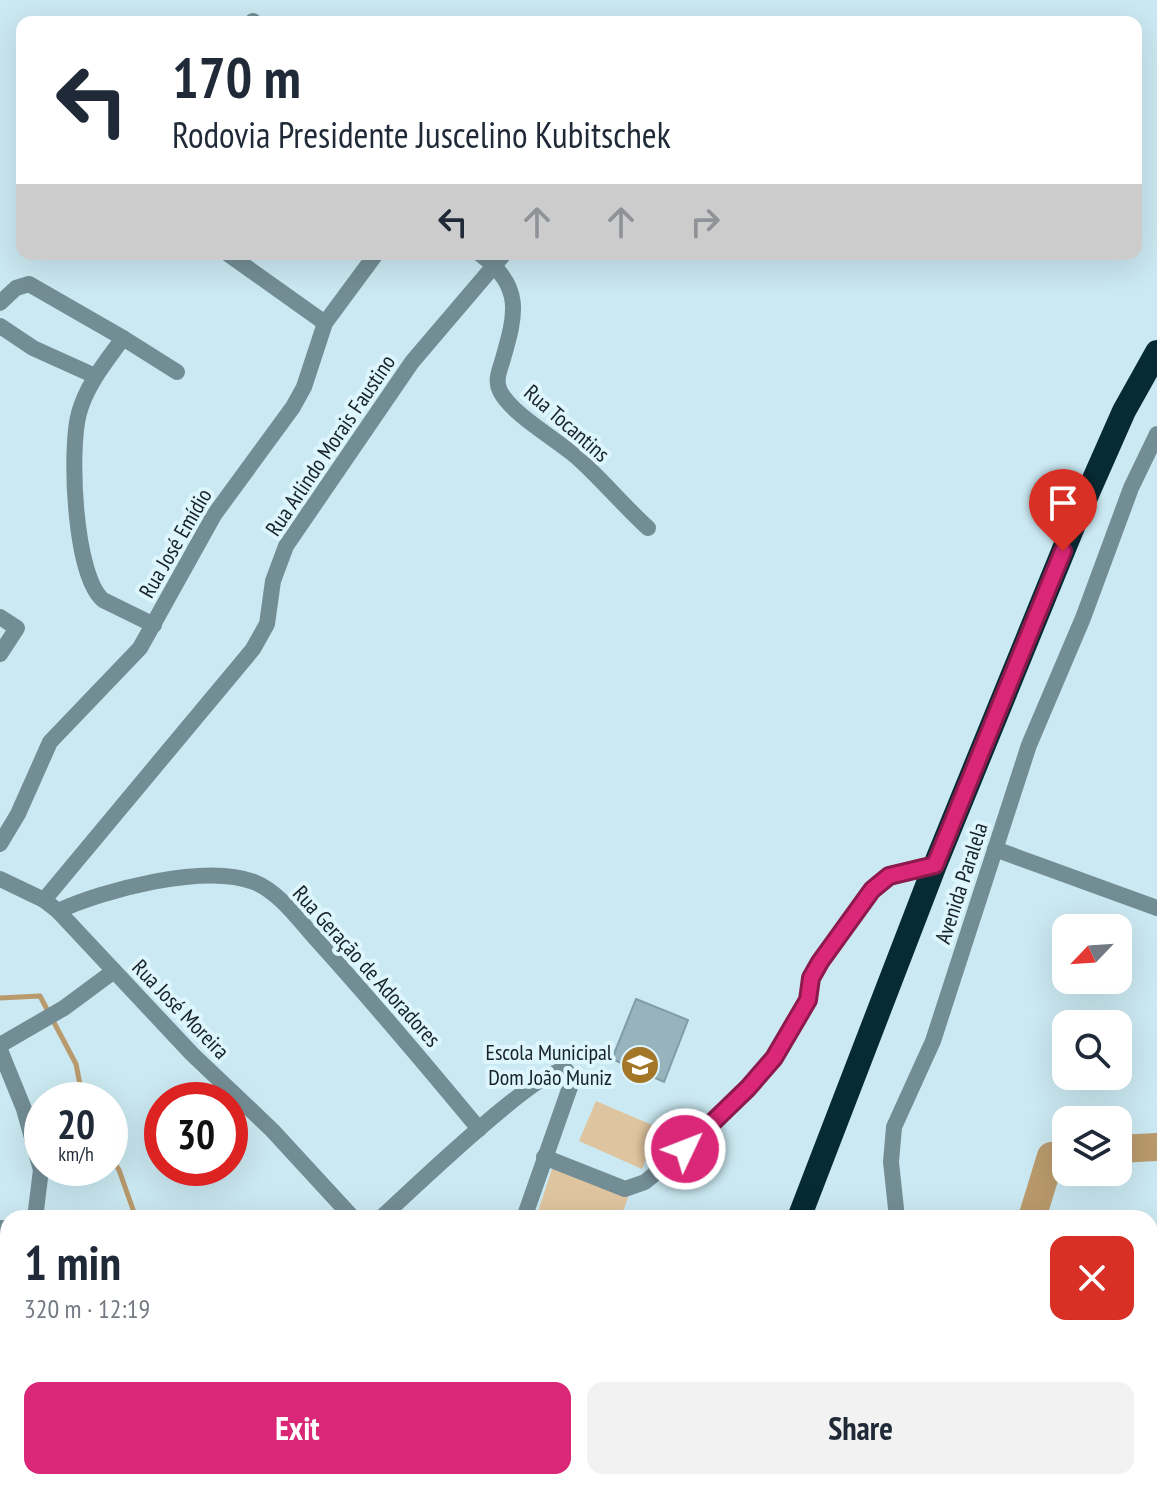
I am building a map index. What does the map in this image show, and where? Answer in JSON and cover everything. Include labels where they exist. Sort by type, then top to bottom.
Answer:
[{"type":"highway","points":[[802,1210],[935,865],[1086,496],[1124,411],[1157,352]]},
{"type":"street","points":[[236,260],[325,323]]},
{"type":"street","name":"Rua José Emídio","points":[[0,844],[18,814],[50,742],[133,657],[214,515],[287,416],[304,387],[325,323],[372,260]]},
{"type":"street","name":"Rua Tocantins","points":[[500,260],[515,307],[497,377],[501,393],[511,405],[585,464],[648,528]]},
{"type":"street","name":"Rua Arlindo Morais Faustino","points":[[44,900],[253,649],[267,624],[273,581],[286,546],[412,362],[500,260]]},
{"type":"street","points":[[0,303],[16,288],[29,284],[177,372]]},
{"type":"street","points":[[0,326],[33,348],[95,376]]},
{"type":"street","points":[[123,338],[95,376],[78,417],[74,452],[80,535],[92,587],[103,600],[154,625]]},
{"type":"street","name":"Avenida Paralela","points":[[896,1210],[891,1171],[894,1127],[933,1041],[1029,745],[1083,618],[1131,488],[1157,434]]},
{"type":"street","points":[[0,617],[17,628],[0,654]]},
{"type":"street","points":[[995,849],[1157,908]]},
{"type":"street","points":[[544,1157],[625,1189],[645,1182],[702,1134],[763,1072],[808,1000],[811,978],[820,962],[877,885],[900,872],[935,865]]},
{"type":"street","name":"Rua Geração de Adoradores","points":[[58,911],[90,897],[167,880],[220,876],[254,882],[277,898],[332,956],[479,1129]]},
{"type":"street","name":"Rua José Moreira","points":[[0,879],[44,900],[58,911],[192,1054],[272,1130],[346,1210]]},
{"type":"street","points":[[36,1210],[41,1170],[24,1109],[0,1047],[64,1008],[114,971]]},
{"type":"street","points":[[390,1210],[479,1129],[543,1078],[560,1069],[566,1070],[571,1078],[570,1087],[527,1210]]},
{"type":"shaded area","points":[[596,1101],[659,1128],[642,1169],[579,1141]]},
{"type":"shaded area","points":[[554,1163],[629,1194],[624,1210],[539,1210]]},
{"type":"building","points":[[636,999],[688,1020],[664,1082],[612,1059]]},
{"type":"waterway","points":[[0,998],[40,996],[76,1064],[80,1082]]},
{"type":"waterway","points":[[1132,1148],[1157,1147]]},
{"type":"waterway","points":[[1034,1210],[1052,1156]]},
{"type":"waterway","points":[[125,1186],[133,1210]]},
{"type":"place","name":"Escola Municipal Dom João Muniz","points":[[640,1065]]},
{"type":"route","points":[[685,1149],[774,1058],[808,1000],[811,978],[820,962],[872,890],[889,876],[935,865],[1063,551]]}]
